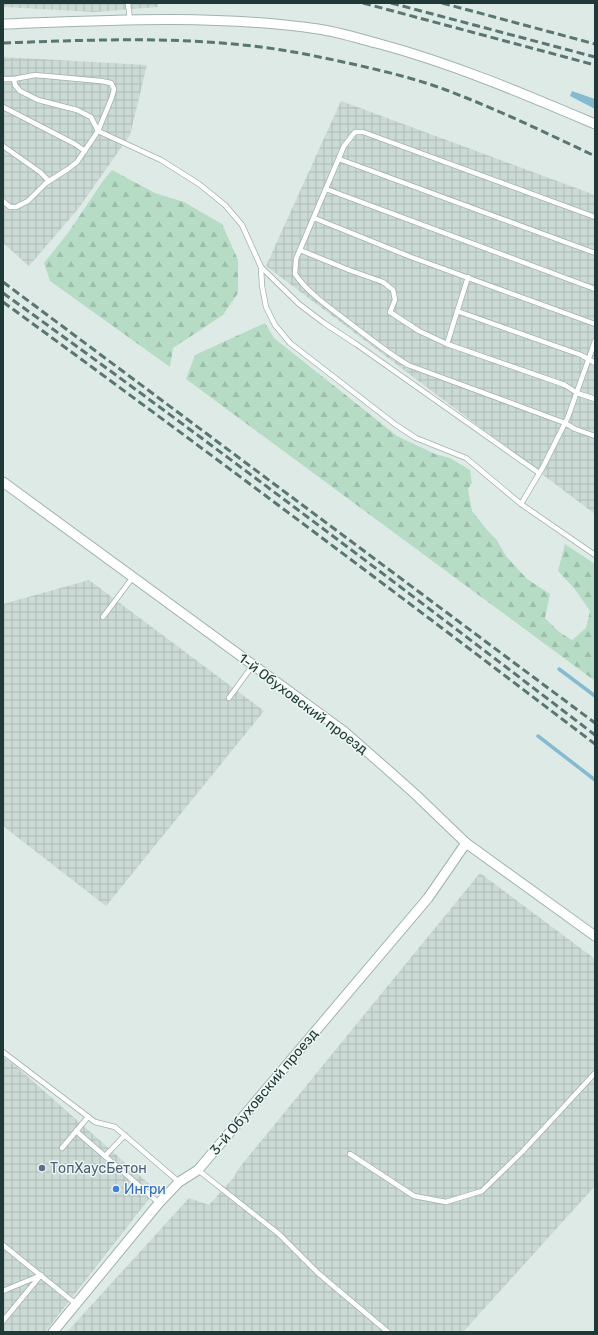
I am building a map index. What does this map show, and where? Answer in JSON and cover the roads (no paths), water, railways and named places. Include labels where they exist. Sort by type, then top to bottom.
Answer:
[{"type":"street","points":[[3,24],[200,19],[249,22],[326,31],[398,49],[446,64],[595,124]]},
{"type":"street","name":"1-й Обуховский проезд","points":[[3,482],[346,734],[414,793],[466,844],[595,936]]},
{"type":"street","name":"3-й Обуховский проезд","points":[[53,1332],[160,1203],[179,1182],[198,1170],[428,898],[466,844]]},
{"type":"lane","points":[[128,3],[130,20]]},
{"type":"lane","points":[[3,79],[14,79],[35,75],[111,83],[114,90],[98,131],[77,162],[49,181],[28,201],[16,208],[10,207],[3,201]]},
{"type":"lane","points":[[14,79],[15,85],[20,91],[38,100],[77,110],[91,117],[98,131],[161,160],[199,184],[225,206],[242,225],[261,267],[262,286],[266,307],[275,325],[290,343],[396,425],[416,438],[466,458],[521,504],[595,555]]},
{"type":"lane","points":[[3,107],[85,150]]},
{"type":"lane","points":[[595,217],[363,132],[355,132],[344,146],[296,259],[295,274],[302,285],[392,355],[408,365],[565,423],[574,429],[595,436]]},
{"type":"lane","points":[[3,146],[40,172],[49,181]]},
{"type":"lane","points":[[339,159],[595,253]]},
{"type":"lane","points":[[326,189],[595,289]]},
{"type":"lane","points":[[314,218],[411,257],[595,324]]},
{"type":"lane","points":[[300,250],[383,282],[393,290],[395,300],[390,312],[419,331],[447,344],[565,385],[577,392],[595,399]]},
{"type":"lane","points":[[261,267],[299,304],[324,323],[539,473]]},
{"type":"lane","points":[[447,344],[468,277]]},
{"type":"lane","points":[[457,311],[581,355],[595,363]]},
{"type":"lane","points":[[521,504],[565,423],[595,341]]},
{"type":"lane","points":[[103,617],[133,577]]},
{"type":"lane","points":[[229,698],[253,665]]},
{"type":"lane","points":[[3,1052],[95,1122],[115,1127],[179,1182]]},
{"type":"lane","points":[[350,1154],[414,1196],[446,1202],[482,1191],[522,1152],[595,1073]]},
{"type":"lane","points":[[62,1148],[88,1117]]},
{"type":"lane","points":[[76,1131],[160,1203]]},
{"type":"lane","points":[[105,1156],[125,1135]]},
{"type":"lane","points":[[198,1170],[279,1234],[318,1273],[388,1332]]},
{"type":"lane","points":[[3,1245],[76,1304]]},
{"type":"lane","points":[[3,1291],[41,1275]]},
{"type":"lane","points":[[3,1321],[41,1275]]},
{"type":"water","points":[[572,91],[595,99],[595,109],[570,96]]},
{"type":"waterway","points":[[559,669],[595,696]]},
{"type":"waterway","points":[[538,736],[595,780]]},
{"type":"railway","points":[[363,3],[595,65]]},
{"type":"railway","points":[[391,3],[595,57]]},
{"type":"railway","points":[[442,3],[595,44]]},
{"type":"railway","points":[[3,43],[132,40],[196,41],[261,47],[309,55],[379,70],[435,86],[503,113],[595,156]]},
{"type":"railway","points":[[3,282],[595,723]]},
{"type":"railway","points":[[3,293],[300,512],[595,735]]},
{"type":"railway","points":[[3,302],[152,411],[595,744]]},
{"type":"place","name":"ТопХаусБетон","points":[[42,1168]]},
{"type":"place","name":"Ингри","points":[[116,1189]]}]
